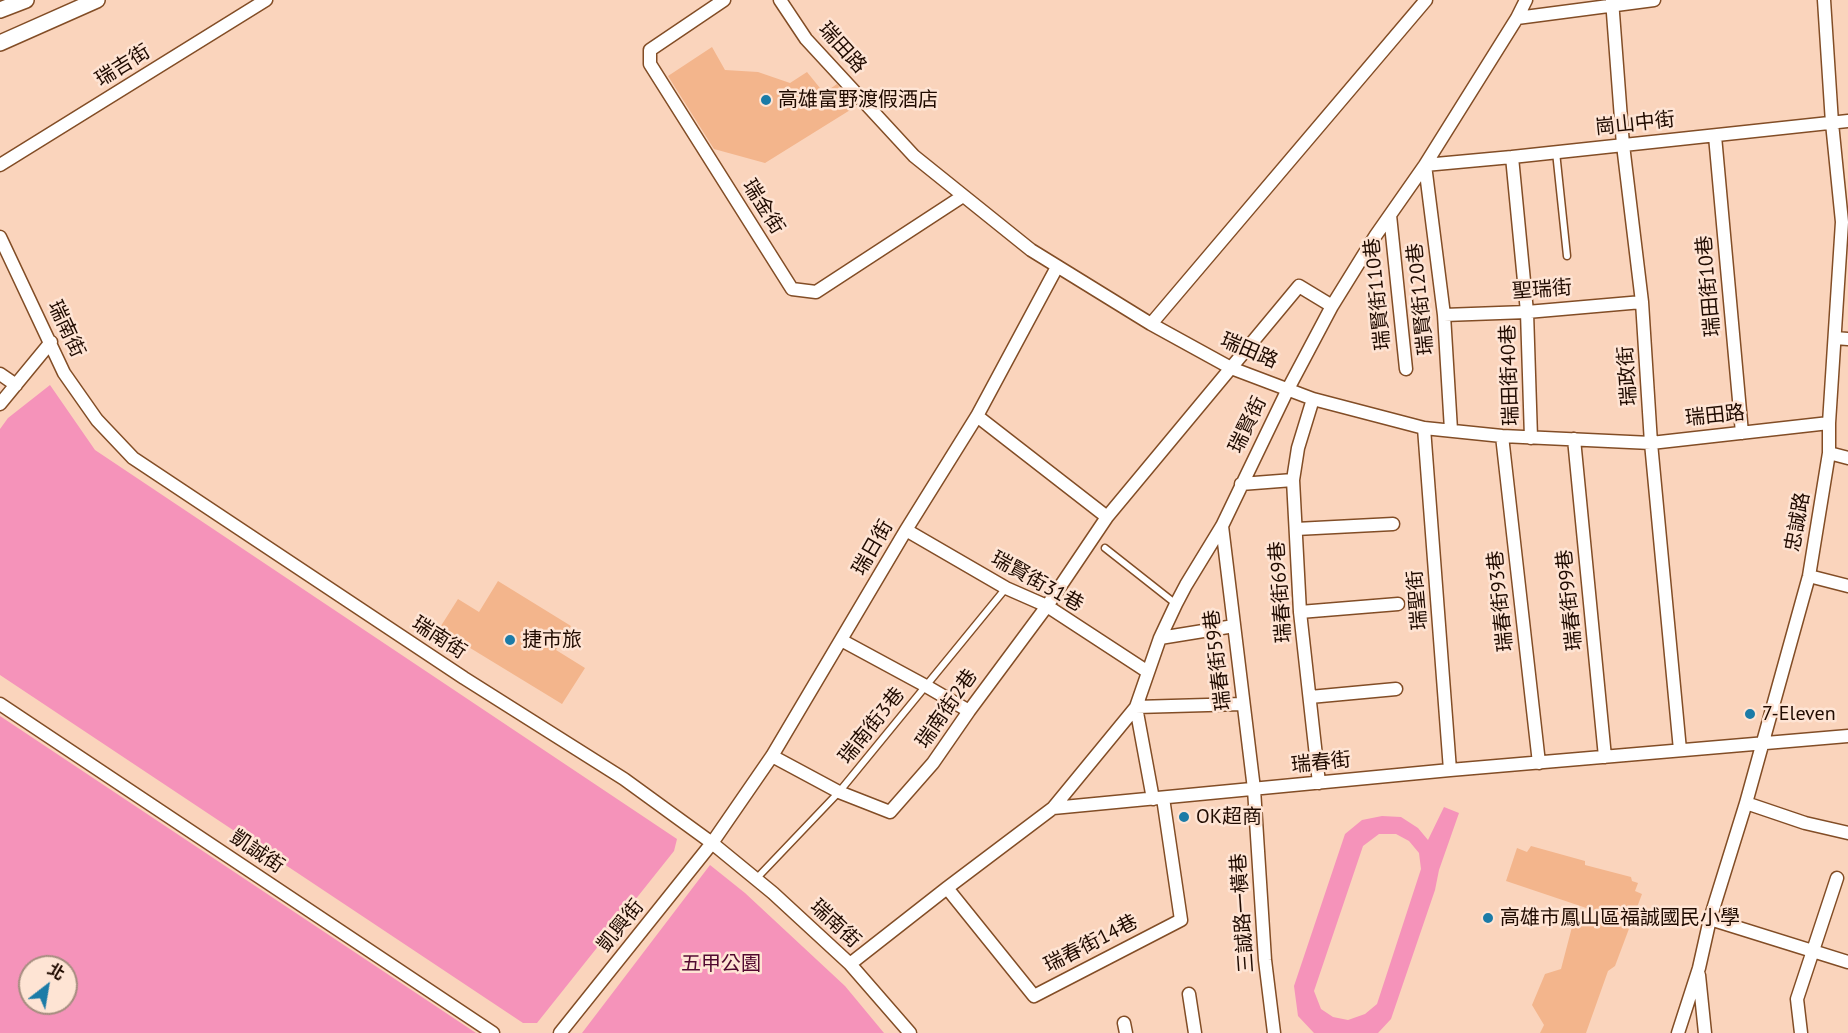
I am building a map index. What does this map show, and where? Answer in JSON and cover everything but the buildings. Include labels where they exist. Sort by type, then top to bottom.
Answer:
[{"type":"street","points":[[0,10],[26,0]]},
{"type":"street","points":[[0,43],[97,0]]},
{"type":"street","name":"瑞吉街","points":[[0,165],[266,0]]},
{"type":"street","name":"瑞金街","points":[[724,0],[650,50],[650,64],[792,289],[816,292],[963,196]]},
{"type":"street","name":"瑞田路","points":[[780,0],[806,39],[906,147],[963,196],[1031,250],[1057,267],[1151,324],[1231,368],[1313,399],[1424,428],[1502,436],[1651,443],[1829,423]]},
{"type":"street","points":[[1151,324],[1426,0]]},
{"type":"street","name":"瑞賢街","points":[[1053,808],[1136,707],[1160,638],[1176,604],[1222,526],[1288,389],[1332,306],[1425,165],[1526,0]]},
{"type":"street","points":[[1517,18],[1611,3],[1654,0]]},
{"type":"street","name":"忠誠路","points":[[1678,1033],[1746,803],[1809,576],[1829,453],[1834,338],[1845,222],[1832,123],[1824,0]]},
{"type":"street","name":"瑞政街","points":[[1611,3],[1623,145],[1642,302],[1651,443],[1680,750]]},
{"type":"street","name":"崗山中街","points":[[1425,165],[1848,121]]},
{"type":"street","name":"瑞田街10巷","points":[[1715,136],[1742,433]]},
{"type":"street","name":"瑞田街40巷","points":[[1512,157],[1527,312],[1531,438]]},
{"type":"street","name":"瑞賢街120巷","points":[[1425,165],[1444,315],[1451,430]]},
{"type":"street","name":"瑞賢街110巷","points":[[1390,215],[1406,369]]},
{"type":"street","name":"瑞南街","points":[[0,237],[64,374],[90,411],[133,458],[455,672],[624,779],[712,843],[756,879],[850,964],[909,1033]]},
{"type":"street","name":"瑞日街","points":[[712,843],[772,756],[906,530],[977,416],[1057,267]]},
{"type":"street","name":"瑞南街2巷","points":[[772,756],[839,792],[891,812],[933,763],[1047,606],[1107,517],[1299,286],[1332,306]]},
{"type":"street","name":"聖瑞街","points":[[1444,315],[1527,312],[1642,302]]},
{"type":"street","points":[[1834,338],[1848,339]]},
{"type":"street","points":[[0,404],[51,342]]},
{"type":"street","points":[[0,375],[16,385]]},
{"type":"street","name":"瑞春街69巷","points":[[1313,399],[1298,448],[1293,480],[1300,612],[1319,783]]},
{"type":"street","points":[[977,416],[1107,517]]},
{"type":"street","name":"瑞聖街","points":[[1424,428],[1450,770]]},
{"type":"street","name":"瑞春街93巷","points":[[1502,436],[1539,763]]},
{"type":"street","name":"瑞春街99巷","points":[[1574,439],[1605,757]]},
{"type":"street","points":[[1829,453],[1848,458]]},
{"type":"street","points":[[1241,484],[1293,480]]},
{"type":"street","points":[[1296,529],[1393,524]]},
{"type":"street","name":"瑞春街59巷","points":[[1222,526],[1254,789]]},
{"type":"street","name":"瑞賢街31巷","points":[[906,530],[1006,588],[1047,606],[1148,672]]},
{"type":"street","points":[[1809,576],[1848,586]]},
{"type":"street","points":[[1300,612],[1398,604]]},
{"type":"street","points":[[1160,638],[1234,626]]},
{"type":"street","points":[[841,640],[969,711]]},
{"type":"street","points":[[1310,697],[1396,690]]},
{"type":"street","name":"凱誠街","points":[[0,704],[493,1033]]},
{"type":"street","points":[[1158,798],[1136,707],[1243,704]]},
{"type":"street","name":"瑞春街","points":[[1053,808],[1450,770],[1848,736]]},
{"type":"street","name":"三誠路一橫巷","points":[[1254,789],[1265,960],[1274,1033]]},
{"type":"street","name":"瑞春街14巷","points":[[947,888],[1034,996],[1181,920],[1158,798]]},
{"type":"street","points":[[1746,803],[1805,823],[1848,833]]},
{"type":"street","points":[[850,964],[1053,808]]},
{"type":"street","name":"凱興街","points":[[560,1033],[712,843]]},
{"type":"street","points":[[1801,1033],[1797,999],[1837,878]]},
{"type":"street","points":[[1710,919],[1848,962]]},
{"type":"street","points":[[1698,968],[1705,1033]]},
{"type":"street","points":[[1188,994],[1195,1033]]},
{"type":"lane","points":[[1556,152],[1567,256]]},
{"type":"lane","points":[[1105,548],[1176,604]]},
{"type":"lane","name":"瑞南街3巷","points":[[756,879],[839,792],[1006,588]]},
{"type":"green space","points":[[50,385],[95,450],[677,839],[674,851],[537,1023],[523,1023],[0,675],[0,429],[8,418]]},
{"type":"green space","points":[[0,716],[476,1033],[0,1033]]},
{"type":"green space","points":[[1444,807],[1459,813],[1391,1019],[1378,1033],[1314,1033],[1298,1016],[1294,986],[1345,834],[1362,820],[1382,816],[1401,817],[1418,828],[1428,840]],"holes":[[[1379,834],[1396,834],[1409,841],[1419,853],[1421,869],[1377,1004],[1365,1014],[1348,1020],[1333,1017],[1321,1009],[1314,991],[1363,846]]]},
{"type":"green space","name":"五甲公園","points":[[710,865],[745,893],[845,986],[884,1033],[582,1033]]},
{"type":"place","name":"高雄富野渡假酒店","points":[[766,100]]},
{"type":"place","name":"捷市旅","points":[[510,640]]},
{"type":"place","name":"7-Eleven","points":[[1750,714]]},
{"type":"place","name":"OK超商","points":[[1184,817]]},
{"type":"place","name":"高雄市鳳山區福誠國民小學","points":[[1488,918]]}]
